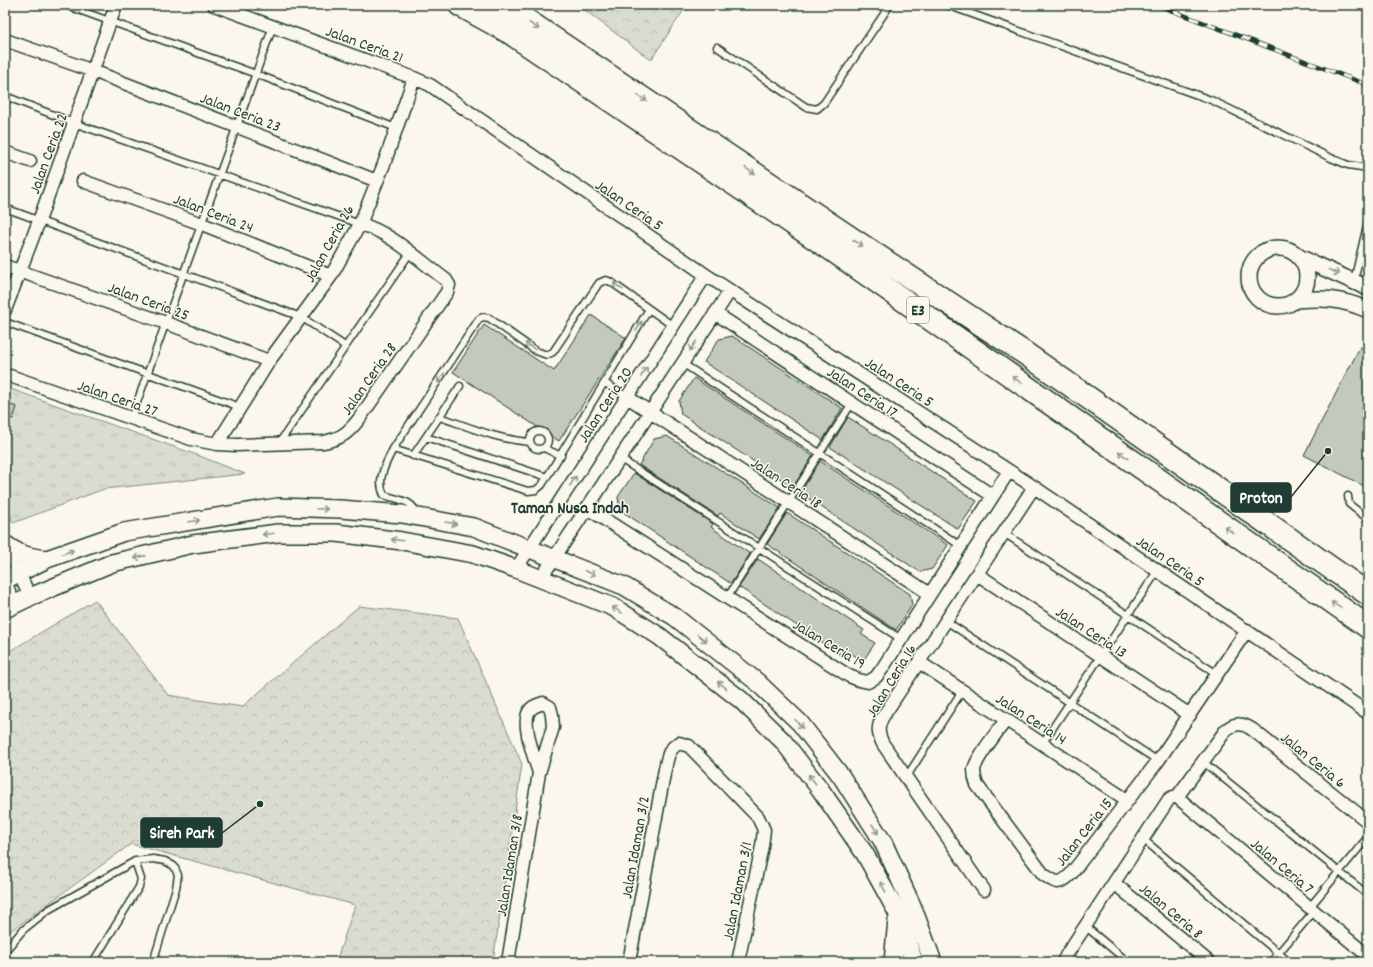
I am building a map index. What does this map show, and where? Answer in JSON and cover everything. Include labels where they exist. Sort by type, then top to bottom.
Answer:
[{"type":"highway","name":"E3","points":[[460,5],[509,32],[832,250],[1368,627]]},
{"type":"highway","name":"E3","points":[[501,5],[514,12],[835,228],[1026,354],[1368,594]]},
{"type":"main road","points":[[10,578],[47,559],[124,532],[278,507],[340,509],[402,514],[474,527],[624,586],[675,617],[756,681],[800,724],[841,776],[883,842],[913,908],[933,962]]},
{"type":"main road","points":[[10,607],[30,597],[112,563],[193,544],[278,533],[336,533],[402,540],[473,554],[541,578],[613,607],[659,636],[741,700],[783,741],[865,854],[898,914],[914,962]]},
{"type":"main road","points":[[5,544],[13,550],[28,557],[47,559]]},
{"type":"main road","points":[[893,962],[898,914]]},
{"type":"street","name":"Jalan Ceria 22","points":[[5,310],[39,221],[116,5]]},
{"type":"street","name":"Jalan Ceria 21","points":[[214,5],[414,78]]},
{"type":"street","name":"Jalan Ceria 23","points":[[5,40],[93,71],[377,181]]},
{"type":"street","name":"Jalan Ceria 26","points":[[240,407],[269,361],[331,276],[360,224],[384,164],[414,78]]},
{"type":"street","name":"Jalan Ceria 5","points":[[414,78],[430,86],[730,291],[1034,487],[1368,713]]},
{"type":"street","points":[[5,152],[30,161]]},
{"type":"street","name":"Jalan Ceria 24","points":[[83,181],[202,224],[331,276]]},
{"type":"street","name":"Jalan Ceria 28","points":[[217,444],[324,442],[337,439],[345,435],[359,419],[447,292],[449,286],[446,280],[390,238],[371,227],[360,224]]},
{"type":"street","points":[[1368,288],[1282,248],[1273,248],[1256,257],[1251,265],[1249,274],[1250,284],[1254,292],[1260,300],[1269,304],[1278,306],[1288,304],[1296,300],[1327,298],[1347,302],[1368,310]]},
{"type":"street","points":[[1296,300],[1306,284],[1307,274],[1299,257]]},
{"type":"street","name":"Jalan Ceria 25","points":[[5,266],[269,361]]},
{"type":"street","name":"Jalan Ceria 20","points":[[516,569],[706,275]]},
{"type":"street","points":[[541,578],[730,291]]},
{"type":"street","name":"Jalan Ceria 17","points":[[715,313],[993,496]]},
{"type":"street","name":"Jalan Ceria 27","points":[[10,376],[191,439],[217,444]]},
{"type":"street","name":"Jalan Ceria 18","points":[[627,398],[930,594]]},
{"type":"street","points":[[217,444],[240,407]]},
{"type":"street","name":"Jalan Ceria 19","points":[[587,508],[849,676],[868,682],[876,677],[882,669],[1009,471]]},
{"type":"street","name":"Jalan Ceria 16","points":[[984,890],[883,744],[878,730],[882,718],[1034,487]]},
{"type":"street","points":[[5,544],[10,578],[10,607]]},
{"type":"street","name":"Jalan Ceria 13","points":[[977,574],[1190,715]]},
{"type":"street","points":[[10,578],[30,597]]},
{"type":"street","name":"Jalan Ceria 15","points":[[1006,720],[978,762],[974,770],[974,778],[983,794],[1043,874],[1058,883],[1064,881],[1158,761],[1247,630]]},
{"type":"street","name":"Jalan Ceria 14","points":[[919,662],[1127,800]]},
{"type":"street","name":"Jalan Idaman 3/8","points":[[508,962],[539,773],[553,727],[550,707],[543,703],[534,706],[528,711],[526,724],[539,773]]},
{"type":"street","name":"Jalan Ceria 6","points":[[1202,761],[1226,730],[1232,725],[1239,724],[1246,726],[1368,822]]},
{"type":"street","name":"Jalan Idaman 3/2","points":[[629,962],[668,755],[672,747],[679,743]]},
{"type":"street","name":"Jalan Idaman 3/1","points":[[679,743],[689,746],[758,817],[764,830],[738,962]]},
{"type":"street","points":[[1063,962],[1169,799],[1173,797],[1177,798],[1202,761]]},
{"type":"street","name":"Jalan Ceria 7","points":[[1177,798],[1368,956]]},
{"type":"street","name":"Jalan Ceria 8","points":[[1114,883],[1209,962]]},
{"type":"lane","points":[[65,5],[256,74],[396,128]]},
{"type":"lane","points":[[717,47],[806,107],[817,109],[824,103],[890,5]]},
{"type":"lane","points":[[947,5],[1211,100],[1331,158],[1348,165],[1368,168]]},
{"type":"lane","points":[[132,419],[273,26]]},
{"type":"lane","points":[[5,96],[74,123],[360,224]]},
{"type":"lane","points":[[5,208],[301,317],[345,346]]},
{"type":"lane","points":[[1354,281],[1368,221]]},
{"type":"lane","points":[[279,443],[410,253]]},
{"type":"lane","points":[[415,517],[416,511],[413,506],[407,502],[384,495],[381,489],[382,472],[393,449],[483,317],[489,318],[536,351],[547,354],[553,352],[599,283],[606,280],[673,326]]},
{"type":"lane","points":[[393,449],[528,491],[536,490],[542,485],[561,456],[650,309]]},
{"type":"lane","points":[[5,322],[240,407]]},
{"type":"lane","points":[[682,363],[961,546]]},
{"type":"lane","points":[[605,383],[627,398]]},
{"type":"lane","points":[[413,456],[460,386]]},
{"type":"lane","points":[[727,598],[852,403]]},
{"type":"lane","points":[[440,416],[499,437],[516,441],[530,442],[535,448],[544,448],[561,456]]},
{"type":"lane","points":[[530,442],[533,433],[542,431],[547,434],[549,440],[544,448]]},
{"type":"lane","points":[[426,438],[547,477]]},
{"type":"lane","points":[[619,458],[901,639]]},
{"type":"lane","points":[[1348,496],[1349,504],[1368,519]]},
{"type":"lane","points":[[1004,533],[1217,674]]},
{"type":"lane","points":[[1042,744],[1158,570]]},
{"type":"lane","points":[[946,621],[1158,761]]},
{"type":"lane","points":[[905,776],[911,770],[962,691]]},
{"type":"lane","points":[[1202,761],[1368,895]]},
{"type":"lane","points":[[1272,962],[1339,872],[1368,837]]},
{"type":"lane","points":[[1143,839],[1289,962]]},
{"type":"lane","points":[[5,951],[23,930],[48,910],[135,861],[153,859],[174,866],[178,875],[176,888],[153,962]]},
{"type":"lane","points":[[93,962],[139,887],[141,879],[135,861]]},
{"type":"lane","points":[[1085,926],[1128,962]]},
{"type":"green space","points":[[578,5],[687,5],[651,60]]},
{"type":"green space","points":[[5,387],[197,455],[245,474],[104,489],[13,523],[5,499]]},
{"type":"green space","points":[[95,600],[168,695],[242,707],[359,606],[458,618],[522,764],[493,962],[336,962],[355,905],[131,844],[5,935],[5,654]]},
{"type":"building","points":[[591,315],[626,338],[559,441],[453,372],[484,325],[554,371]]},
{"type":"building","points":[[732,336],[842,408],[823,440],[704,362],[719,339]]},
{"type":"building","points":[[1360,347],[1368,351],[1368,488],[1304,455]]},
{"type":"building","points":[[694,378],[813,456],[793,487],[681,414],[679,401]]},
{"type":"building","points":[[5,403],[17,407],[13,419],[5,417]]},
{"type":"building","points":[[848,417],[977,501],[958,529],[830,447]]},
{"type":"building","points":[[667,436],[780,508],[759,539],[720,513],[718,516],[639,465],[654,439]]},
{"type":"building","points":[[820,461],[948,545],[932,569],[920,572],[800,493]]},
{"type":"building","points":[[634,473],[713,524],[711,527],[750,554],[732,582],[730,583],[620,510],[618,497]]},
{"type":"building","points":[[787,513],[910,594],[912,605],[896,630],[767,544]]},
{"type":"building","points":[[758,559],[864,630],[861,634],[875,643],[863,661],[849,652],[845,658],[739,587]]},
{"type":"railway","points":[[1157,5],[1368,85]]},
{"type":"place","name":"Proton","points":[[1328,451]]},
{"type":"place","name":"Sireh Park","points":[[260,804]]},
{"type":"district","name":"Taman Nusa Indah","points":[[570,507]]}]
